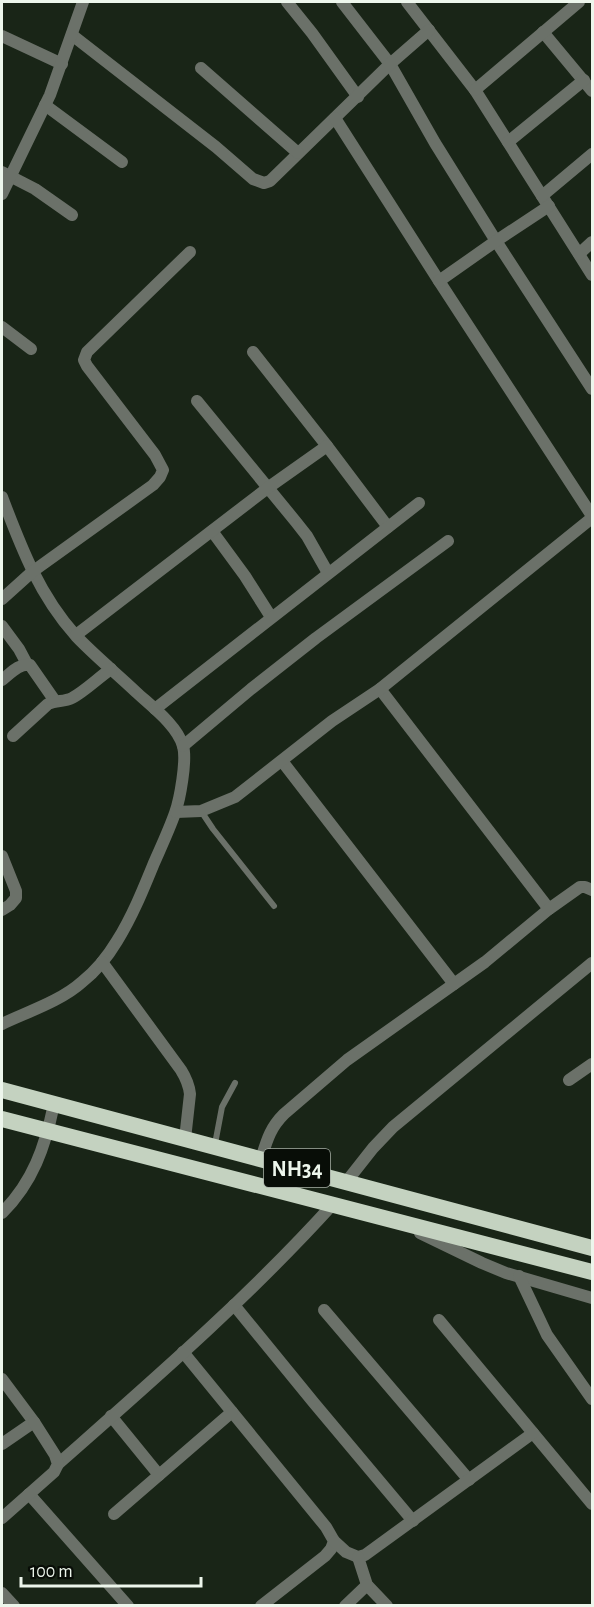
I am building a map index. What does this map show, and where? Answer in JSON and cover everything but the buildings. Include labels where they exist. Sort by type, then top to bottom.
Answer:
[{"type":"highway","name":"NH34","points":[[2,1090],[592,1248]]},
{"type":"highway","name":"NH34","points":[[2,1119],[592,1272]]},
{"type":"street","points":[[287,2],[358,97]]},
{"type":"street","points":[[342,2],[390,64],[435,143],[592,389]]},
{"type":"street","points":[[407,2],[475,90],[592,275]]},
{"type":"street","points":[[475,90],[579,2]]},
{"type":"street","points":[[2,194],[6,174],[45,105],[62,64],[72,35],[79,3]]},
{"type":"street","points":[[72,35],[259,183],[264,183],[270,181],[390,64],[429,30]]},
{"type":"street","points":[[543,32],[592,91]]},
{"type":"street","points":[[2,36],[62,64]]},
{"type":"street","points":[[201,68],[298,153]]},
{"type":"street","points":[[508,142],[584,80]]},
{"type":"street","points":[[45,105],[122,162]]},
{"type":"street","points":[[176,812],[201,812],[235,797],[332,721],[380,689],[592,517],[335,118]]},
{"type":"street","points":[[439,281],[496,241],[546,201],[592,154]]},
{"type":"street","points":[[6,174],[35,189],[72,215]]},
{"type":"street","points":[[579,254],[592,242]]},
{"type":"street","points":[[2,599],[32,572],[153,485],[160,477],[163,470],[155,455],[84,360],[87,352],[190,252]]},
{"type":"street","points":[[2,327],[31,349]]},
{"type":"street","points":[[253,352],[388,527]]},
{"type":"street","points":[[197,401],[307,536],[328,573]]},
{"type":"street","points":[[76,635],[269,487],[327,446]]},
{"type":"street","points":[[2,497],[4,513],[42,589],[76,635],[172,727],[183,746],[184,758],[176,812],[137,904],[118,941],[102,962],[66,994],[2,1024]]},
{"type":"street","points":[[155,709],[419,503]]},
{"type":"street","points":[[212,531],[272,617]]},
{"type":"street","points":[[183,746],[316,638],[448,541]]},
{"type":"street","points":[[2,626],[55,701]]},
{"type":"street","points":[[2,680],[20,666],[27,664]]},
{"type":"street","points":[[13,736],[48,704],[74,697],[111,669]]},
{"type":"street","points":[[380,689],[549,909]]},
{"type":"street","points":[[282,761],[454,984]]},
{"type":"street","points":[[2,856],[16,898],[2,910]]},
{"type":"street","points":[[261,1159],[274,1124],[347,1060],[484,962],[580,887],[592,890]]},
{"type":"street","points":[[102,962],[187,1081],[190,1094],[185,1139]]},
{"type":"street","points":[[347,1181],[393,1127],[592,963]]},
{"type":"street","points":[[570,1080],[592,1064]]},
{"type":"street","points":[[2,1213],[34,1170],[48,1131],[54,1104]]},
{"type":"street","points":[[2,1518],[54,1472],[58,1464],[234,1305],[313,1227],[333,1204]]},
{"type":"street","points":[[393,1220],[482,1263],[592,1298]]},
{"type":"street","points":[[519,1276],[547,1335],[592,1399]]},
{"type":"street","points":[[234,1305],[413,1521]]},
{"type":"street","points":[[324,1310],[469,1480]]},
{"type":"street","points":[[439,1320],[592,1504]]},
{"type":"street","points":[[183,1352],[326,1527],[334,1541],[346,1552],[358,1557],[365,1555],[413,1521],[533,1433]]},
{"type":"street","points":[[2,1379],[34,1422],[55,1455],[58,1464]]},
{"type":"street","points":[[114,1514],[232,1412]]},
{"type":"street","points":[[111,1416],[159,1475]]},
{"type":"street","points":[[2,1444],[34,1422]]},
{"type":"street","points":[[29,1494],[128,1605]]},
{"type":"street","points":[[261,1605],[325,1556],[332,1549],[334,1541]]},
{"type":"street","points":[[358,1557],[367,1585],[387,1605]]},
{"type":"street","points":[[345,1605],[367,1585]]},
{"type":"street","points":[[2,1593],[14,1605]]},
{"type":"lane","points":[[201,812],[274,906]]},
{"type":"lane","points":[[215,1147],[222,1107],[235,1083]]}]
